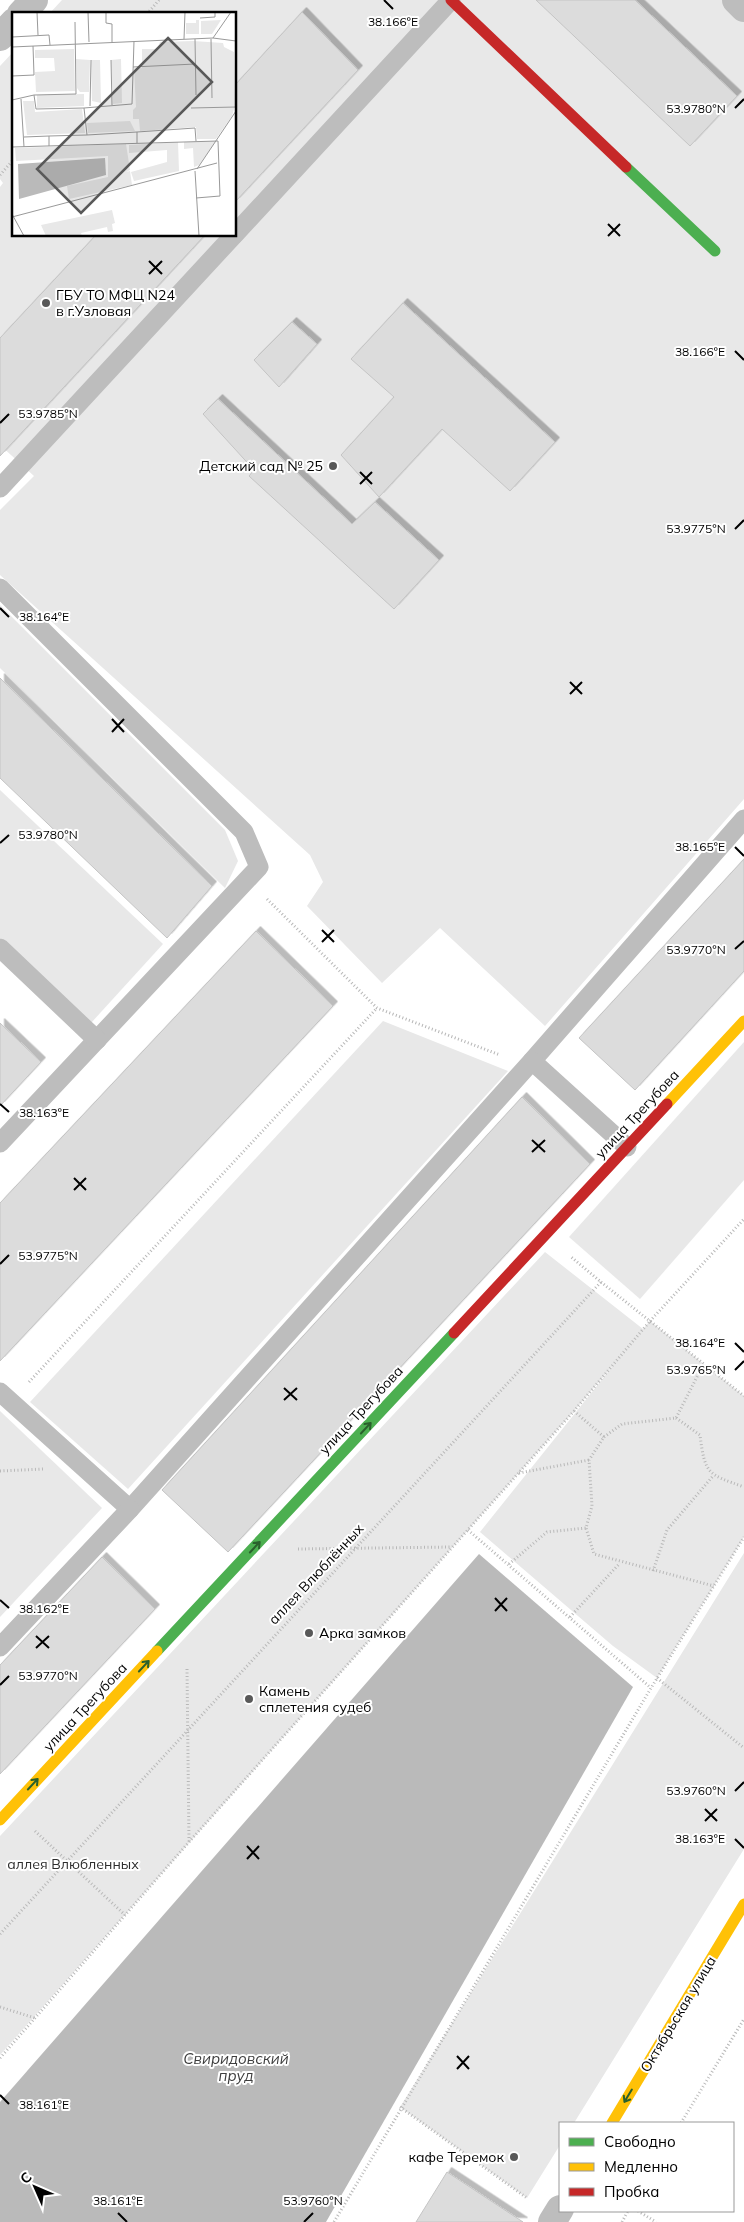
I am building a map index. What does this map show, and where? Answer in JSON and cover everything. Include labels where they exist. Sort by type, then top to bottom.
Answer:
[{"type":"street","points":[[23,12],[34,0]]},
{"type":"street","points":[[451,0],[715,251]]},
{"type":"street","points":[[736,0],[744,8]]},
{"type":"street","points":[[0,36],[12,24]]},
{"type":"street","name":"улица Трегубова","points":[[0,1820],[744,1020]]},
{"type":"street","name":"Октябрьская улица","points":[[613,2122],[744,1904]]},
{"type":"street","points":[[552,2222],[559,2211]]},
{"type":"lane","points":[[236,234],[451,0]]},
{"type":"lane","points":[[0,488],[234,236]]},
{"type":"lane","points":[[0,588],[244,832],[259,866],[0,1143]]},
{"type":"lane","points":[[0,1646],[130,1509],[530,1064],[744,819]]},
{"type":"lane","points":[[0,948],[97,1040]]},
{"type":"lane","points":[[530,1064],[627,1147]]},
{"type":"lane","points":[[0,1392],[130,1509]]},
{"type":"path","points":[[149,12],[159,0]]},
{"type":"path","points":[[0,174],[12,162]]},
{"type":"path","points":[[247,879],[377,1008],[530,1064]]},
{"type":"path","points":[[26,1386],[377,1008]]},
{"type":"path","points":[[0,2058],[125,1914],[574,1411],[650,1321],[744,1218]]},
{"type":"path","points":[[545,1236],[703,1365],[744,1396]]},
{"type":"path","name":"аллея Влюблённых","points":[[0,1934],[601,1282]]},
{"type":"path","points":[[676,1418],[703,1365]]},
{"type":"path","points":[[574,1411],[604,1437]]},
{"type":"path","points":[[714,1586],[620,1563],[594,1554],[586,1528],[592,1506],[589,1460],[604,1437],[622,1424],[676,1418],[700,1435],[704,1459],[713,1476],[744,1487]]},
{"type":"path","points":[[518,1474],[589,1460]]},
{"type":"path","points":[[653,1571],[667,1530],[713,1476]]},
{"type":"path","points":[[509,1564],[547,1532],[586,1528]]},
{"type":"path","points":[[468,1530],[651,1688]]},
{"type":"path","points":[[334,2222],[400,2107],[651,1688],[744,1537]]},
{"type":"path","points":[[252,1549],[453,1547]]},
{"type":"path","points":[[570,1617],[620,1563]]},
{"type":"path","points":[[186,1621],[189,1842]]},
{"type":"path","points":[[658,1678],[744,1748]]},
{"type":"path","points":[[11,1808],[125,1914]]},
{"type":"path","points":[[0,2007],[35,2018]]},
{"type":"path","points":[[682,2122],[744,2019]]},
{"type":"path","points":[[400,2107],[527,2198]]},
{"type":"path","points":[[640,2212],[656,2222]]},
{"type":"green space","points":[[62,0],[744,0],[744,799],[545,1026],[440,928],[382,983],[307,906],[323,882],[310,855],[0,575],[0,510],[34,476],[0,445],[0,187],[3,183],[0,179],[0,66],[12,53],[12,236],[236,236],[236,12],[51,12]]},
{"type":"green space","points":[[0,605],[225,830],[238,861],[225,888],[0,668]]},
{"type":"green space","points":[[0,790],[163,944],[91,1023],[0,938]]},
{"type":"green space","points":[[383,1021],[508,1071],[128,1489],[30,1402]]},
{"type":"green space","points":[[744,1042],[744,1180],[640,1299],[569,1237]]},
{"type":"green space","name":"аллея Влюбленных","points":[[545,1252],[643,1329],[650,1321],[744,1396],[744,1537],[657,1678],[613,1646],[480,1532],[616,1362],[0,2055],[0,1836]]},
{"type":"green space","points":[[0,1411],[102,1508],[0,1617]]},
{"type":"green space","points":[[744,1553],[744,1849],[575,2122],[559,2122],[559,2147],[527,2198],[400,2107]]},
{"type":"water","name":"Свиридовский пруд","points":[[479,1554],[633,1687],[326,2222],[0,2222],[0,2102]]},
{"type":"building","points":[[536,0],[635,0],[737,96],[690,146]]},
{"type":"building","points":[[302,12],[358,70],[236,201],[236,84]]},
{"type":"building","points":[[95,236],[204,236],[0,456],[0,338]]},
{"type":"building","points":[[403,303],[555,442],[510,491],[442,429],[379,497],[341,455],[394,397],[351,359]]},
{"type":"building","points":[[292,322],[317,344],[279,387],[254,360]]},
{"type":"building","points":[[218,399],[352,524],[375,502],[439,560],[394,609],[249,476],[254,470],[203,414]]},
{"type":"building","points":[[0,678],[212,886],[167,938],[0,778]]},
{"type":"building","points":[[744,859],[744,971],[635,1090],[579,1038]]},
{"type":"building","points":[[256,931],[333,1006],[0,1361],[0,1203]]},
{"type":"building","points":[[0,1023],[41,1062],[0,1106]]},
{"type":"building","points":[[522,1097],[590,1164],[228,1552],[162,1490]]},
{"type":"building","points":[[102,1557],[155,1609],[0,1774],[0,1665]]},
{"type":"building","points":[[447,2172],[523,2222],[416,2222]]},
{"type":"traffic: fast","points":[[626,167],[715,251]]},
{"type":"traffic: fast","points":[[157,1651],[454,1333]]},
{"type":"traffic: slow","points":[[667,1104],[744,1021]]},
{"type":"traffic: slow","points":[[0,1820],[157,1651]]},
{"type":"traffic: slow","points":[[613,2122],[744,1904]]},
{"type":"traffic: jam","points":[[451,0],[626,167]]},
{"type":"traffic: jam","points":[[454,1333],[667,1104]]},
{"type":"place","name":"ГБУ ТО МФЦ N24 в г.Узловая","points":[[46,303]]},
{"type":"place","name":"Детский сад № 25","points":[[333,466]]},
{"type":"place","name":"Арка замков","points":[[309,1633]]},
{"type":"place","name":"Камень сплетения судеб","points":[[249,1699]]},
{"type":"place","name":"кафе Теремок","points":[[514,2157]]}]
